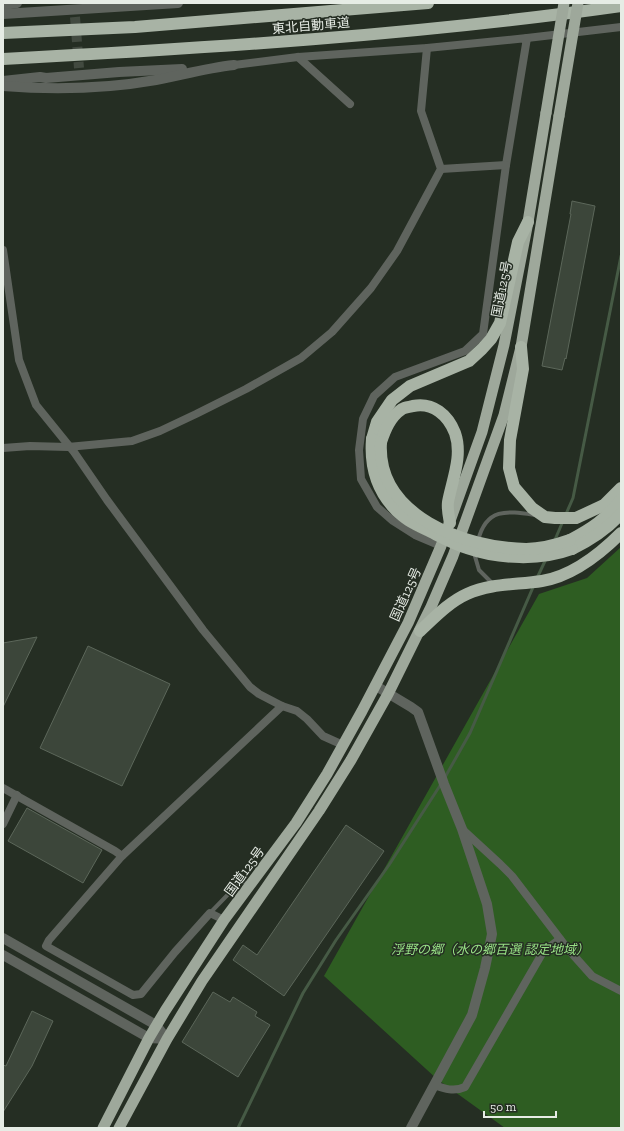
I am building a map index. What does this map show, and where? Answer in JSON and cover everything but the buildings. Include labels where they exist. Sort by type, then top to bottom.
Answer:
[{"type":"highway","points":[[373,8],[397,3]]},
{"type":"highway","name":"東北自動車道","points":[[3,33],[135,27],[428,3]]},
{"type":"highway","name":"国道125号","points":[[103,1128],[156,1025],[224,920],[296,823],[344,745],[408,623],[441,546],[482,432],[504,345],[528,222],[564,3]]},
{"type":"highway","points":[[119,1128],[167,1039],[202,981],[226,944],[319,811],[351,760],[388,694],[420,631],[452,556],[504,415],[521,348],[578,3]]},
{"type":"highway","name":"東北自動車道","points":[[3,59],[136,52],[300,40],[570,13],[621,6]]},
{"type":"highway","points":[[528,222],[518,242],[500,323],[491,339],[470,360],[410,386],[392,400],[377,422],[373,466],[376,479],[382,493],[393,508],[414,523],[462,547],[490,554],[536,557],[552,555],[571,544],[610,514],[621,500]]},
{"type":"highway","points":[[521,348],[523,369],[510,440],[509,468],[514,487],[532,508],[550,517],[576,518],[604,505],[621,488]]},
{"type":"highway","points":[[376,441],[394,415],[403,408],[421,404],[433,408],[445,416],[455,433],[458,447],[455,474],[447,504],[450,523]]},
{"type":"highway","points":[[571,544],[587,542],[603,532],[621,514]]},
{"type":"highway","points":[[420,631],[456,600],[468,594],[494,585],[544,581],[564,574],[588,561],[608,546],[621,532]]},
{"type":"street","points":[[3,5],[17,3]]},
{"type":"street","points":[[3,14],[75,14],[178,3]]},
{"type":"street","points":[[3,81],[40,77],[46,78],[79,72],[119,72],[210,68],[298,57],[427,48],[621,27]]},
{"type":"street","points":[[441,546],[415,535],[393,521],[377,506],[360,479],[359,450],[363,419],[374,396],[395,377],[465,351],[483,334],[506,165],[527,38]]},
{"type":"street","points":[[3,448],[30,446],[68,447],[132,441],[160,431],[246,389],[301,358],[332,332],[371,288],[397,251],[441,169],[421,111],[427,48]]},
{"type":"street","points":[[298,57],[350,104]]},
{"type":"street","points":[[3,86],[61,89],[120,85],[156,80],[210,68]]},
{"type":"street","points":[[441,169],[506,165]]},
{"type":"street","points":[[3,250],[19,360],[36,405],[68,447],[74,452],[203,630],[234,670],[259,694],[282,706],[297,711],[323,736],[344,745]]},
{"type":"street","points":[[376,686],[418,712],[462,829],[487,904],[492,934],[485,968],[472,1015],[411,1128]]},
{"type":"street","points":[[224,920],[210,913],[175,952],[141,994],[133,995],[46,946],[49,940],[122,856],[282,706]]},
{"type":"street","points":[[3,788],[122,856]]},
{"type":"street","points":[[3,824],[17,795]]},
{"type":"street","points":[[462,829],[512,876],[560,939],[592,976],[621,991]]},
{"type":"street","points":[[3,938],[156,1025],[167,1039]]},
{"type":"street","points":[[434,1085],[448,1090],[459,1090],[465,1087],[544,952],[560,939]]},
{"type":"street","points":[[3,955],[148,1038],[167,1039]]},
{"type":"lane","points":[[494,585],[479,570],[474,553],[480,531],[488,520],[499,514],[508,512],[550,517]]},
{"type":"lane","points":[[210,913],[241,881],[250,885]]},
{"type":"green space","name":"浮野の郷（水の郷百選 認定地域）","points":[[621,547],[621,1128],[505,1128],[437,1079],[324,976],[539,594],[587,578]]},
{"type":"waterway","points":[[566,514],[573,498],[621,256]]},
{"type":"waterway","points":[[554,542],[563,521]]},
{"type":"waterway","points":[[537,578],[546,559]]},
{"type":"waterway","points":[[444,779],[470,733],[534,585]]},
{"type":"waterway","points":[[238,1128],[303,993],[336,940],[389,865],[441,784]]},
{"type":"tunnel","points":[[75,17],[79,68]]}]
